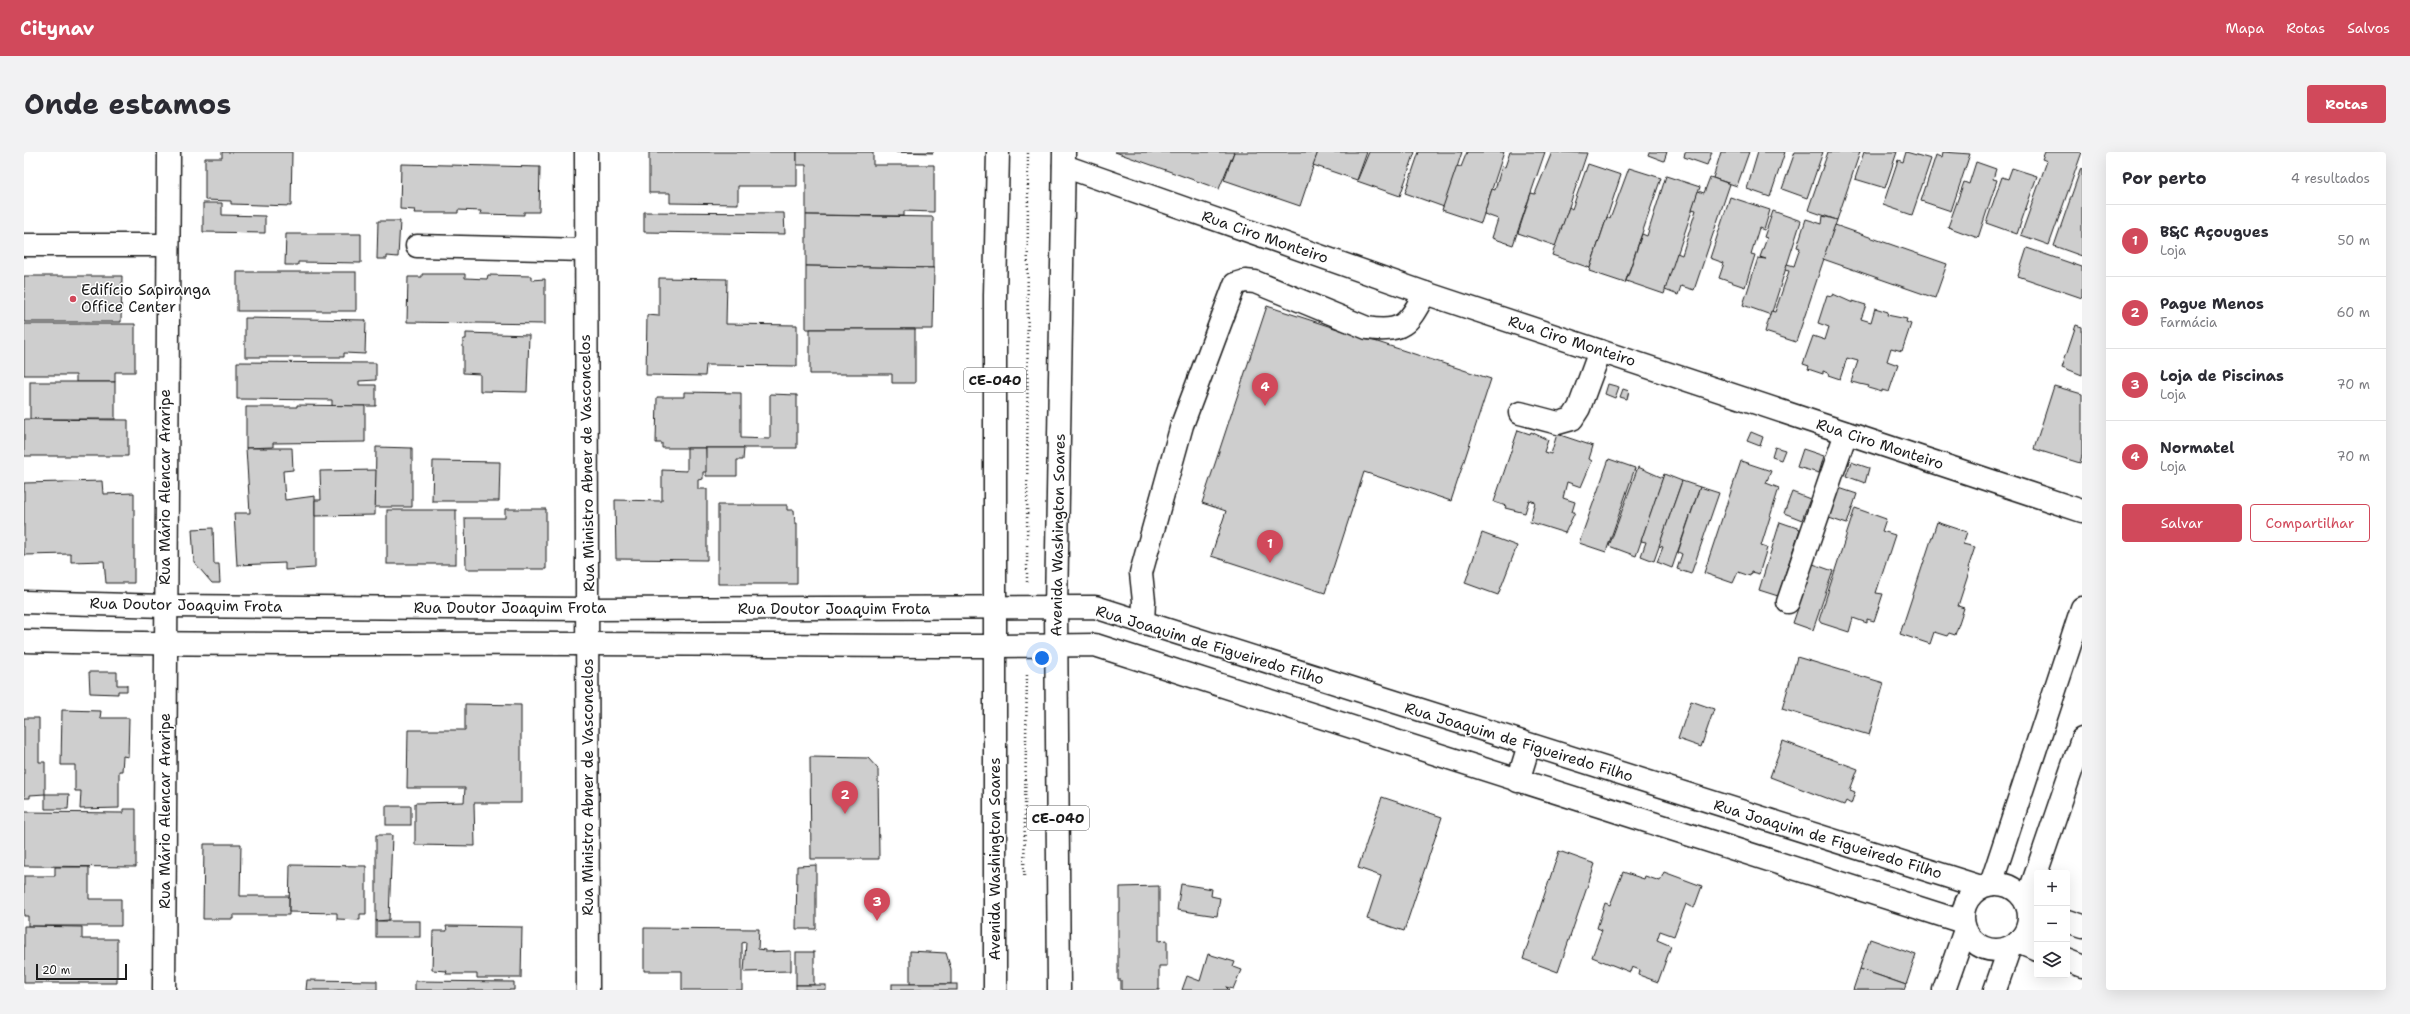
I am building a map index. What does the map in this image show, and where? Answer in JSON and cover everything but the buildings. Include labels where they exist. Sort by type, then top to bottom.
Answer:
[{"type":"main road","name":"Rua Mário Alencar Araripe","points":[[164,990],[164,606],[169,152]]},
{"type":"main road","name":"Rua Ministro Abner de Vasconcelos","points":[[586,152],[585,250],[589,609],[588,990]]},
{"type":"main road","name":"Avenida Washington Soares","points":[[995,990],[995,295],[998,152]]},
{"type":"main road","name":"Avenida Washington Soares","points":[[1059,990],[1056,608],[1064,159]]},
{"type":"main road","name":"Rua Ciro Monteiro","points":[[1064,159],[1425,292],[2082,511]]},
{"type":"main road","points":[[24,245],[167,245]]},
{"type":"main road","points":[[416,246],[585,250]]},
{"type":"main road","points":[[1144,623],[1144,601],[1141,573],[1182,425],[1235,284],[1245,281],[1255,282],[1368,328],[1384,331],[1392,330],[1403,325],[1414,313],[1425,292]]},
{"type":"main road","points":[[1520,413],[1558,423],[1572,419],[1579,408],[1600,351]]},
{"type":"main road","points":[[1788,602],[1846,432]]},
{"type":"main road","name":"Rua Doutor Joaquim Frota","points":[[24,602],[164,606],[589,609],[1028,608]]},
{"type":"main road","name":"Rua Joaquim de Figueiredo Filho","points":[[1028,608],[1095,607],[1529,745],[1986,886]]},
{"type":"main road","points":[[1986,886],[2082,608]]},
{"type":"main road","points":[[24,641],[165,644],[1095,645],[1964,926],[1976,944],[1984,948],[1993,950],[2022,946]]},
{"type":"main road","points":[[1995,990],[2022,946],[2029,924],[2030,907],[2082,739]]},
{"type":"main road","points":[[1518,781],[1529,745]]},
{"type":"main road","points":[[1944,990],[1964,926],[1963,912],[1966,902],[1972,893],[1986,886],[2002,884],[2013,889],[2030,907]]},
{"type":"main road","points":[[2070,922],[2082,926]]},
{"type":"main road","points":[[2070,961],[2082,966]]},
{"type":"path","name":"Avenida Washington Soares","points":[[1028,152],[1028,608]]},
{"type":"path","name":"Avenida Washington Soares","points":[[1024,880],[1028,646]]},
{"type":"place","name":"Edifício Sapiranga Office Center","points":[[73,299]]},
{"type":"place","name":"Normatel","points":[[1265,406]]},
{"type":"place","name":"B&C Açougues","points":[[1270,563]]},
{"type":"place","name":"Pague Menos","points":[[845,814]]},
{"type":"place","name":"Loja de Piscinas","points":[[877,921]]}]
